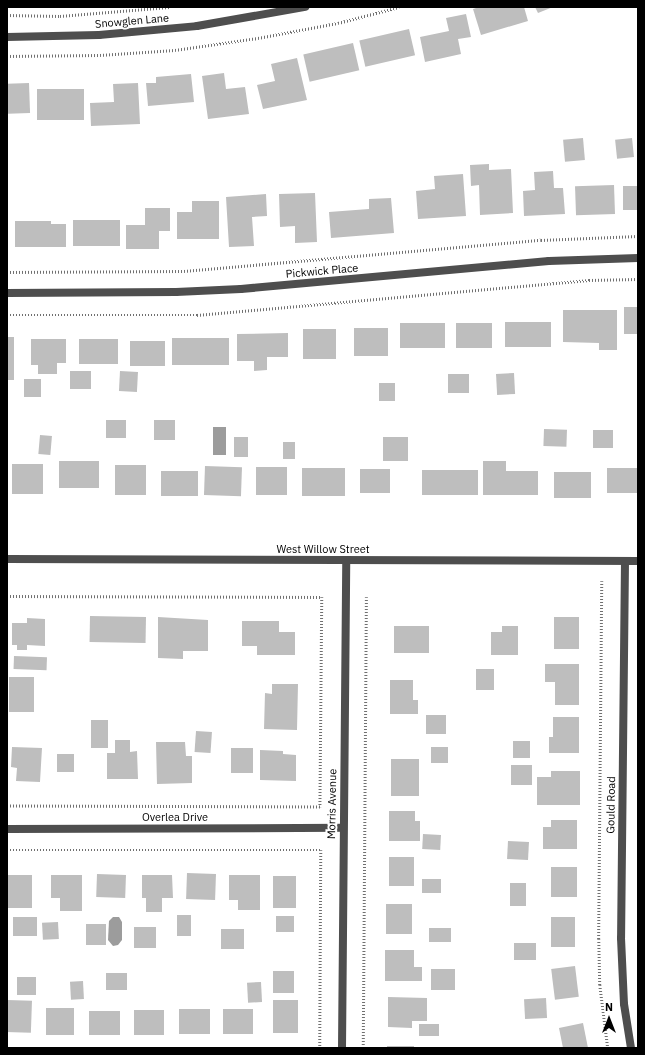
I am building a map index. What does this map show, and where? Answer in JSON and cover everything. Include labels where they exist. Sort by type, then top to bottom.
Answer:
[{"type":"street","name":"Snowglen Lane","points":[[7,37],[99,35],[197,26],[305,7]]},
{"type":"street","name":"Pickwick Place","points":[[7,293],[227,290],[549,261],[638,258]]},
{"type":"street","name":"West Willow Street","points":[[7,559],[638,561]]},
{"type":"street","name":"Morris Avenue","points":[[342,1048],[346,560]]},
{"type":"street","name":"Gould Road","points":[[625,561],[621,938],[624,1004],[631,1048]]},
{"type":"street","name":"Overlea Drive","points":[[7,829],[343,828]]},
{"type":"path","points":[[7,16],[60,16],[170,7]]},
{"type":"path","points":[[7,56],[100,55],[175,50],[258,38],[338,23],[399,7]]},
{"type":"path","points":[[7,272],[184,271],[541,240],[638,236]]},
{"type":"path","points":[[7,315],[197,315],[589,280],[638,279]]},
{"type":"path","points":[[602,581],[599,939],[600,985],[608,1048]]},
{"type":"path","points":[[7,596],[322,597],[322,605],[320,807],[7,806]]},
{"type":"path","points":[[363,1048],[366,597]]},
{"type":"path","points":[[7,850],[321,850],[320,1048]]},
{"type":"shaded area","points":[[213,427],[226,427],[226,455],[213,455]]},
{"type":"shaded area","points":[[113,917],[119,917],[122,922],[122,940],[118,945],[113,946],[108,940],[109,921]]},
{"type":"building","points":[[479,7],[524,7],[528,21],[481,35],[473,9]]},
{"type":"building","points":[[535,7],[553,7],[538,13]]},
{"type":"building","points":[[466,14],[471,37],[458,39],[461,54],[425,62],[420,37],[449,31],[446,18]]},
{"type":"building","points":[[409,29],[415,55],[365,67],[359,40]]},
{"type":"building","points":[[353,43],[359,70],[310,82],[303,54]]},
{"type":"building","points":[[297,58],[307,100],[263,109],[257,85],[275,81],[271,64]]},
{"type":"building","points":[[224,73],[226,89],[245,87],[249,114],[208,119],[202,76]]},
{"type":"building","points":[[191,74],[194,102],[148,106],[146,83],[156,83],[156,77]]},
{"type":"building","points":[[29,83],[30,113],[8,114],[7,84]]},
{"type":"building","points":[[138,83],[140,124],[91,126],[90,103],[114,102],[113,84]]},
{"type":"building","points":[[37,89],[84,89],[84,120],[37,120]]},
{"type":"building","points":[[583,138],[585,160],[565,162],[563,140]]},
{"type":"building","points":[[632,138],[634,157],[617,159],[615,140]]},
{"type":"building","points":[[489,164],[489,170],[511,169],[513,213],[480,215],[479,185],[471,186],[470,165]]},
{"type":"building","points":[[553,171],[554,188],[563,188],[565,214],[524,216],[523,191],[535,190],[534,172]]},
{"type":"building","points":[[463,174],[466,216],[418,219],[416,191],[435,189],[434,176]]},
{"type":"building","points":[[614,185],[615,214],[576,215],[575,186]]},
{"type":"building","points":[[623,186],[638,186],[638,210],[623,210]]},
{"type":"building","points":[[315,193],[317,242],[295,243],[295,226],[280,227],[279,194]]},
{"type":"building","points":[[266,194],[267,216],[252,217],[254,246],[229,247],[226,197]]},
{"type":"building","points":[[391,198],[394,233],[331,238],[329,212],[369,209],[369,199]]},
{"type":"building","points":[[192,201],[219,201],[219,239],[177,239],[177,212],[192,212]]},
{"type":"building","points":[[145,208],[170,208],[170,231],[159,231],[159,249],[126,249],[126,225],[145,225]]},
{"type":"building","points":[[73,220],[120,220],[120,246],[73,246]]},
{"type":"building","points":[[15,221],[51,221],[51,224],[66,224],[66,247],[15,247]]},
{"type":"building","points":[[624,307],[638,307],[638,334],[624,334]]},
{"type":"building","points":[[563,310],[617,310],[617,350],[599,350],[599,343],[563,342]]},
{"type":"building","points":[[505,322],[551,322],[551,347],[505,347]]},
{"type":"building","points":[[400,323],[445,323],[445,348],[400,348]]},
{"type":"building","points":[[456,323],[492,323],[492,348],[456,348]]},
{"type":"building","points":[[354,328],[388,328],[388,356],[354,356]]},
{"type":"building","points":[[303,329],[336,329],[336,359],[303,359]]},
{"type":"building","points":[[288,333],[288,357],[267,357],[267,370],[254,371],[254,361],[237,361],[237,334]]},
{"type":"building","points":[[7,337],[14,337],[14,380],[7,380]]},
{"type":"building","points":[[172,338],[229,338],[229,365],[172,365]]},
{"type":"building","points":[[31,339],[66,339],[66,363],[57,363],[57,374],[38,374],[38,365],[31,365]]},
{"type":"building","points":[[79,339],[118,339],[118,364],[79,364]]},
{"type":"building","points":[[130,341],[165,341],[165,366],[130,366]]},
{"type":"building","points":[[70,371],[91,371],[91,389],[70,389]]},
{"type":"building","points":[[120,371],[138,372],[137,392],[119,391]]},
{"type":"building","points":[[514,373],[515,394],[497,395],[496,374]]},
{"type":"building","points":[[448,374],[469,374],[469,393],[448,393]]},
{"type":"building","points":[[24,379],[41,379],[41,397],[24,397]]},
{"type":"building","points":[[379,383],[395,383],[395,401],[379,401]]},
{"type":"building","points":[[106,420],[126,420],[126,438],[106,438]]},
{"type":"building","points":[[154,420],[175,420],[175,440],[154,440]]},
{"type":"building","points":[[544,429],[567,430],[566,447],[543,446]]},
{"type":"building","points":[[593,430],[613,430],[613,448],[593,448]]},
{"type":"building","points":[[40,435],[52,436],[50,455],[38,454]]},
{"type":"building","points":[[234,437],[248,437],[248,457],[234,457]]},
{"type":"building","points":[[383,437],[408,437],[408,461],[383,461]]},
{"type":"building","points":[[283,442],[295,442],[295,459],[283,459]]},
{"type":"building","points":[[59,461],[99,461],[99,488],[59,488]]},
{"type":"building","points":[[483,461],[506,461],[506,471],[538,471],[538,495],[483,495]]},
{"type":"building","points":[[12,464],[43,464],[43,494],[12,494]]},
{"type":"building","points":[[115,465],[146,465],[146,495],[115,495]]},
{"type":"building","points":[[205,466],[242,467],[241,496],[204,495]]},
{"type":"building","points":[[256,467],[287,467],[287,495],[256,495]]},
{"type":"building","points":[[302,468],[345,468],[345,496],[302,496]]},
{"type":"building","points":[[607,468],[638,468],[638,493],[607,493]]},
{"type":"building","points":[[360,469],[390,469],[390,493],[360,493]]},
{"type":"building","points":[[422,470],[478,470],[478,495],[422,495]]},
{"type":"building","points":[[161,471],[198,471],[198,496],[161,496]]},
{"type":"building","points":[[554,472],[591,472],[591,498],[554,498]]},
{"type":"building","points":[[90,616],[146,617],[146,643],[90,642]]},
{"type":"building","points":[[158,617],[208,620],[208,651],[183,651],[183,659],[158,658]]},
{"type":"building","points":[[554,617],[579,617],[579,649],[554,649]]},
{"type":"building","points":[[27,618],[45,619],[45,646],[27,645],[27,650],[17,650],[17,645],[12,645],[12,623],[27,623]]},
{"type":"building","points":[[242,621],[279,621],[279,632],[295,632],[295,655],[257,655],[257,646],[242,646]]},
{"type":"building","points":[[394,626],[429,626],[429,653],[394,653]]},
{"type":"building","points":[[502,626],[518,626],[518,655],[491,655],[491,632],[502,632]]},
{"type":"building","points":[[14,656],[47,657],[47,670],[14,669]]},
{"type":"building","points":[[545,664],[579,664],[579,705],[555,705],[555,682],[545,682]]},
{"type":"building","points":[[476,669],[494,669],[494,690],[476,690]]},
{"type":"building","points":[[9,677],[34,677],[34,712],[9,712]]},
{"type":"building","points":[[390,680],[413,680],[413,700],[418,700],[418,714],[390,714]]},
{"type":"building","points":[[272,684],[298,684],[297,730],[264,729],[265,693],[272,694]]},
{"type":"building","points":[[426,715],[446,715],[446,734],[426,734]]},
{"type":"building","points":[[553,717],[579,717],[579,753],[549,753],[549,737],[553,737]]},
{"type":"building","points":[[91,720],[108,720],[108,748],[91,748]]},
{"type":"building","points":[[196,731],[212,732],[210,753],[195,752]]},
{"type":"building","points":[[115,740],[130,740],[130,752],[137,751],[138,779],[107,779],[107,753],[115,753]]},
{"type":"building","points":[[513,741],[530,741],[530,758],[513,758]]},
{"type":"building","points":[[156,742],[185,742],[186,756],[192,756],[192,783],[157,784]]},
{"type":"building","points":[[12,747],[42,748],[40,782],[16,781],[17,768],[11,767]]},
{"type":"building","points":[[431,747],[448,747],[448,763],[431,763]]},
{"type":"building","points":[[231,748],[253,748],[253,773],[231,773]]},
{"type":"building","points":[[260,750],[283,751],[283,754],[296,755],[296,781],[260,780]]},
{"type":"building","points":[[57,754],[74,754],[74,772],[57,772]]},
{"type":"building","points":[[391,759],[419,759],[419,796],[391,796]]},
{"type":"building","points":[[511,765],[532,765],[532,785],[511,785]]},
{"type":"building","points":[[551,771],[580,771],[580,805],[537,805],[537,777],[551,777]]},
{"type":"building","points":[[389,811],[415,811],[415,821],[420,821],[420,841],[389,841]]},
{"type":"building","points":[[551,820],[577,820],[577,849],[543,849],[543,827],[551,827]]},
{"type":"building","points":[[423,834],[441,835],[440,850],[422,849]]},
{"type":"building","points":[[508,841],[529,842],[528,860],[507,859]]},
{"type":"building","points":[[389,857],[414,857],[414,886],[389,886]]},
{"type":"building","points":[[551,867],[577,867],[577,897],[551,897]]},
{"type":"building","points":[[187,873],[216,874],[215,900],[186,899]]},
{"type":"building","points":[[97,874],[126,875],[125,898],[96,897]]},
{"type":"building","points":[[8,875],[32,875],[32,908],[8,908]]},
{"type":"building","points":[[51,875],[82,875],[82,911],[60,911],[60,898],[51,898]]},
{"type":"building","points":[[142,875],[172,875],[173,898],[162,898],[162,912],[146,912],[146,898],[142,898]]},
{"type":"building","points":[[229,875],[260,875],[260,910],[238,910],[238,900],[229,900]]},
{"type":"building","points":[[273,876],[296,876],[296,908],[273,908]]},
{"type":"building","points":[[422,879],[441,879],[441,893],[422,893]]},
{"type":"building","points":[[510,883],[526,883],[526,906],[510,906]]},
{"type":"building","points":[[386,904],[412,904],[412,934],[386,934]]},
{"type":"building","points":[[177,915],[191,915],[191,936],[177,936]]},
{"type":"building","points":[[276,916],[294,916],[294,932],[276,932]]},
{"type":"building","points":[[13,917],[37,917],[37,936],[13,936]]},
{"type":"building","points":[[551,917],[575,917],[575,947],[551,947]]},
{"type":"building","points":[[58,922],[59,939],[43,940],[42,923]]},
{"type":"building","points":[[86,924],[106,924],[106,945],[86,945]]},
{"type":"building","points":[[134,927],[156,927],[156,948],[134,948]]},
{"type":"building","points":[[429,928],[451,928],[451,942],[429,942]]},
{"type":"building","points":[[221,929],[244,929],[244,949],[221,949]]},
{"type":"building","points":[[514,943],[536,943],[536,960],[514,960]]},
{"type":"building","points":[[385,950],[414,950],[414,967],[422,967],[422,981],[385,981]]},
{"type":"building","points":[[575,966],[579,997],[555,1000],[551,969]]},
{"type":"building","points":[[431,969],[455,969],[455,990],[431,990]]},
{"type":"building","points":[[273,971],[294,971],[294,993],[273,993]]},
{"type":"building","points":[[106,973],[127,973],[127,990],[106,990]]},
{"type":"building","points":[[17,977],[36,977],[36,995],[17,995]]},
{"type":"building","points":[[83,981],[84,999],[71,1000],[70,982]]},
{"type":"building","points":[[261,982],[262,1002],[248,1003],[247,983]]},
{"type":"building","points":[[388,997],[427,998],[427,1021],[412,1021],[412,1028],[388,1027]]},
{"type":"building","points":[[546,998],[547,1018],[525,1019],[524,999]]},
{"type":"building","points":[[7,1000],[32,1001],[31,1033],[7,1032]]},
{"type":"building","points":[[273,1000],[298,1000],[298,1033],[273,1033]]},
{"type":"building","points":[[46,1008],[74,1008],[74,1035],[46,1035]]},
{"type":"building","points":[[179,1009],[210,1009],[210,1034],[179,1034]]},
{"type":"building","points":[[223,1009],[253,1009],[253,1034],[223,1034]]},
{"type":"building","points":[[134,1010],[164,1010],[164,1035],[134,1035]]},
{"type":"building","points":[[89,1011],[120,1011],[120,1035],[89,1035]]},
{"type":"building","points":[[583,1023],[588,1048],[563,1048],[559,1028]]},
{"type":"building","points":[[419,1024],[439,1024],[439,1036],[419,1036]]},
{"type":"building","points":[[387,1046],[414,1046],[414,1048],[387,1048]]}]
